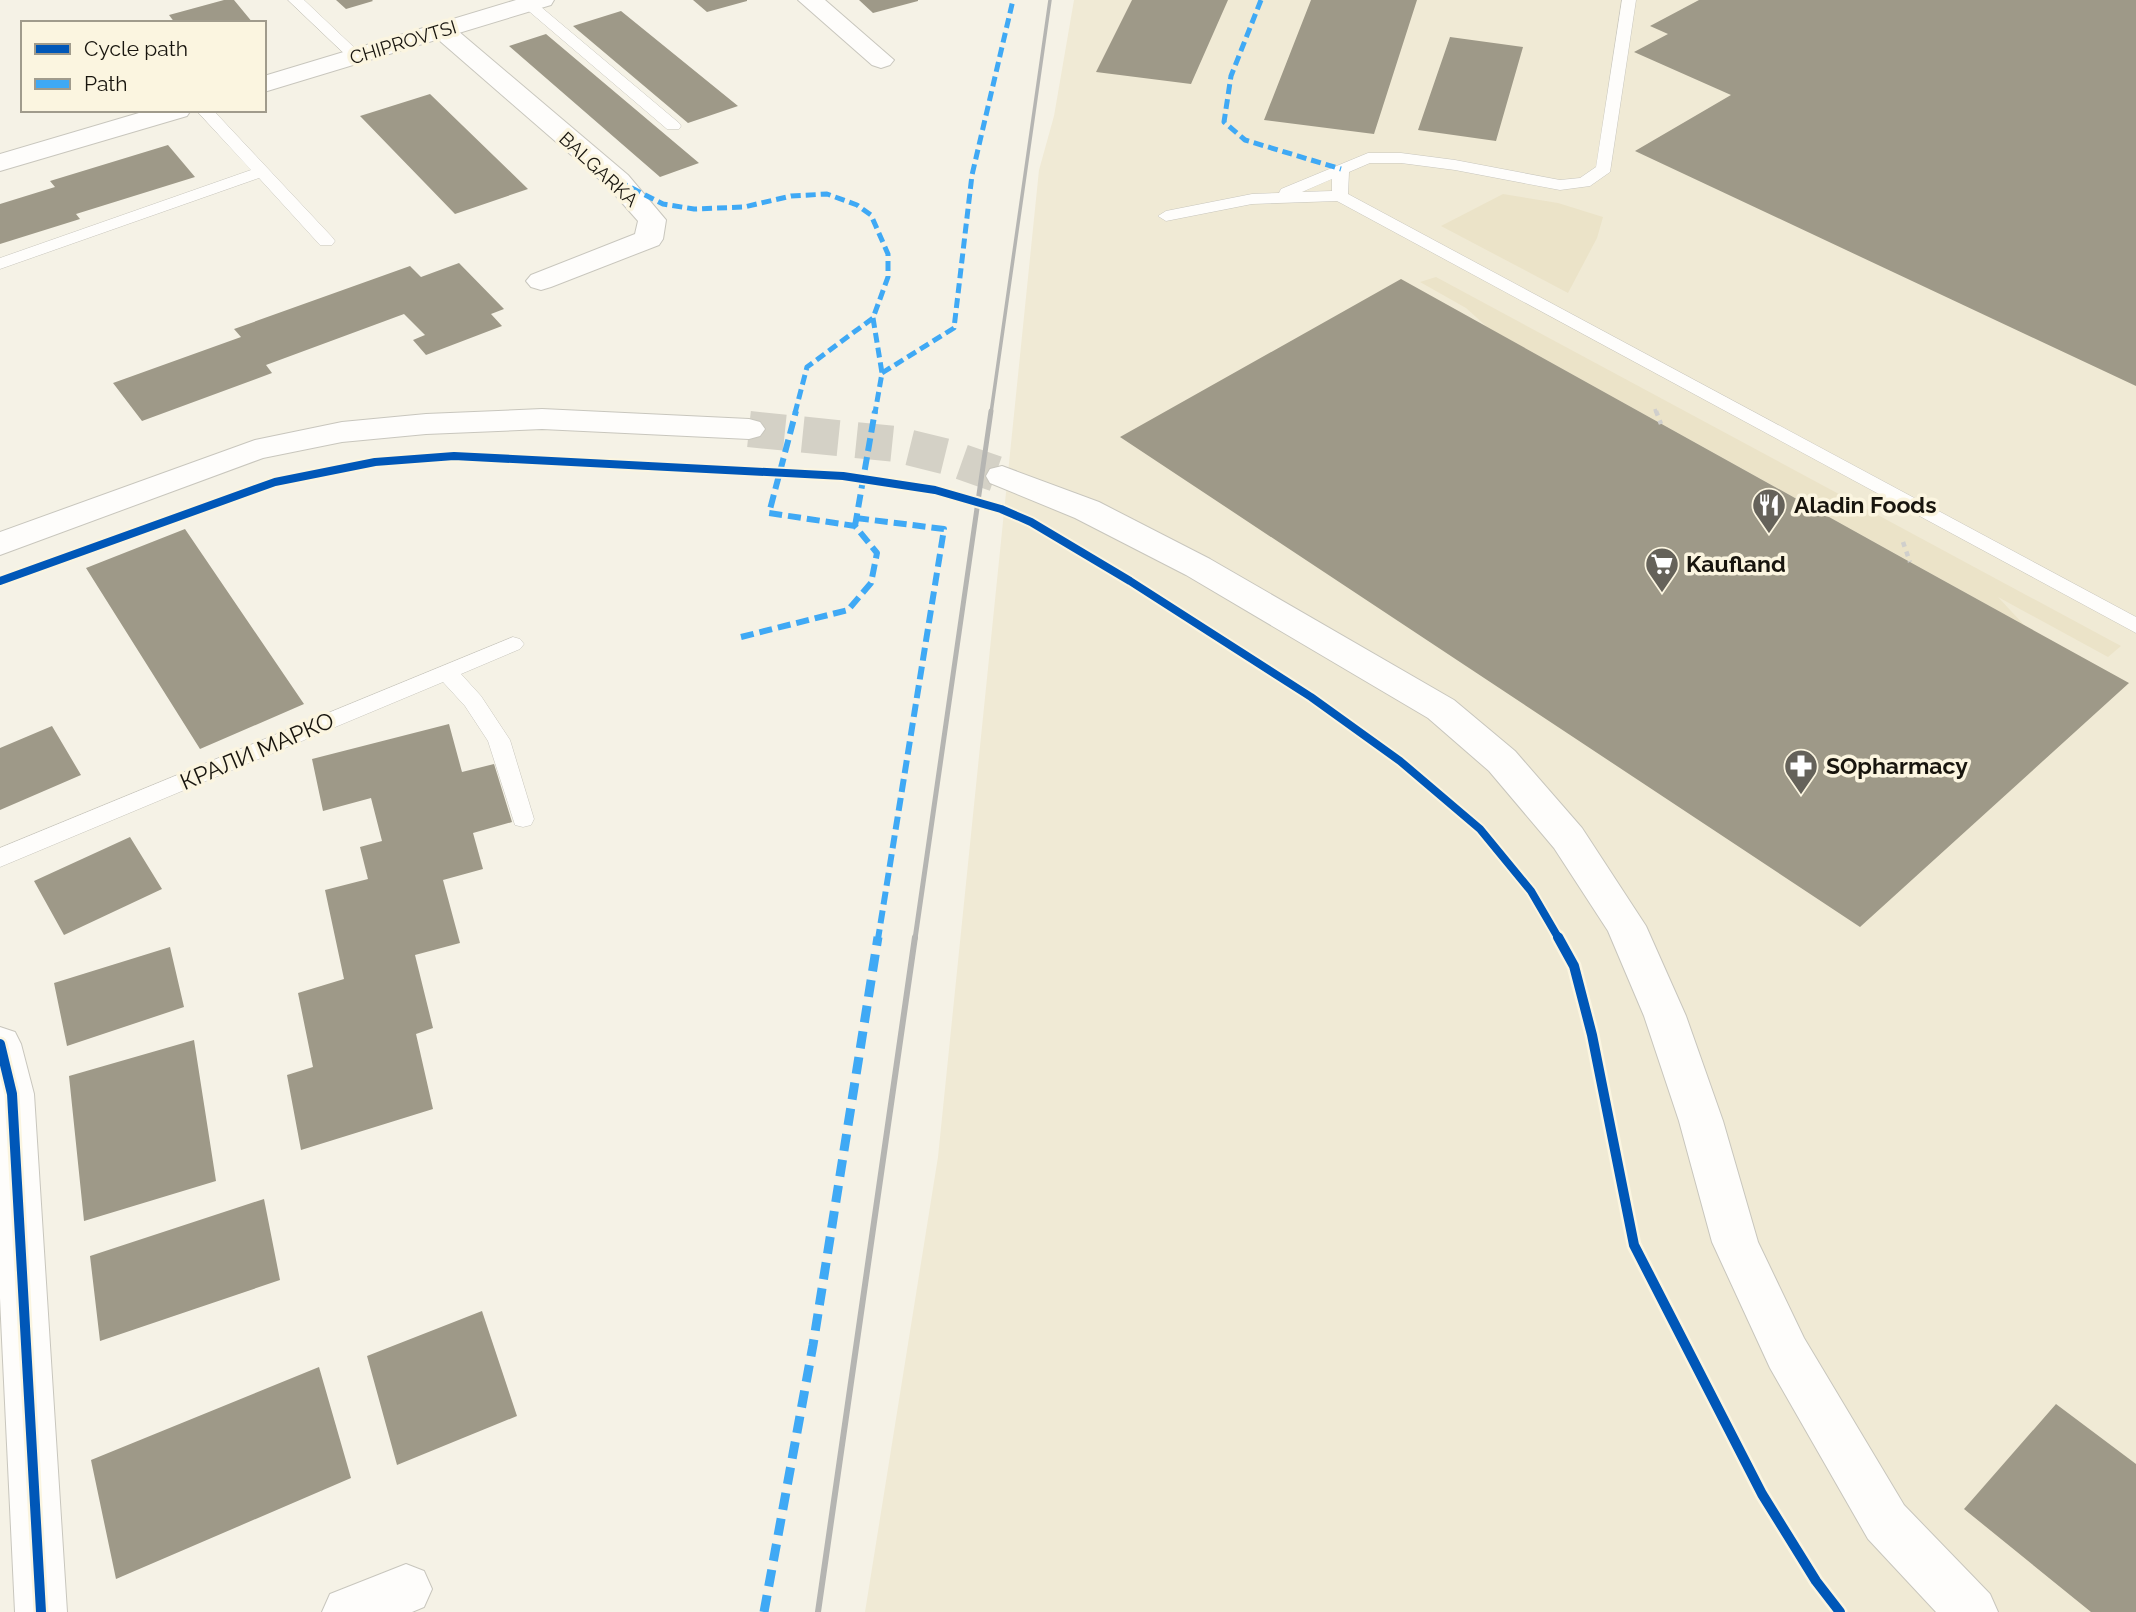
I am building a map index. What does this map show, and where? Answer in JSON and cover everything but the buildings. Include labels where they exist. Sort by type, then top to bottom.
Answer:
[{"type":"main road","points":[[810,0],[881,60]]},
{"type":"main road","name":"CHIPROVTSI","points":[[266,83],[535,2]]},
{"type":"main road","name":"BALGARKA","points":[[442,30],[618,181],[652,219],[649,239],[541,281]]},
{"type":"main road","points":[[0,163],[171,112]]},
{"type":"main road","points":[[0,544],[255,450],[342,432],[426,424],[542,419],[749,429]]},
{"type":"main road","points":[[1002,476],[1087,510],[1198,567],[1441,709],[1502,761],[1568,838],[1626,926],[1665,1016],[1701,1121],[1735,1242],[1787,1353],[1886,1522],[1972,1612]]},
{"type":"main road","points":[[0,1044],[12,1094],[41,1612]]},
{"type":"main road","points":[[348,1612],[406,1589]]},
{"type":"lane","points":[[295,0],[355,56]]},
{"type":"lane","points":[[1276,198],[1368,158],[1401,158],[1455,165],[1560,185],[1584,182],[1604,169],[1629,0]]},
{"type":"lane","points":[[535,2],[673,126]]},
{"type":"lane","points":[[206,112],[326,241]]},
{"type":"lane","points":[[1340,196],[1341,169]]},
{"type":"lane","points":[[0,264],[261,172]]},
{"type":"lane","points":[[1166,216],[1252,199],[1340,196],[2136,626]]},
{"type":"lane","name":"КРАЛИ МАРКО","points":[[0,858],[513,644]]},
{"type":"lane","points":[[447,672],[472,701],[499,740],[523,819]]},
{"type":"shaded area","points":[[1074,0],[2136,0],[2136,1612],[865,1612],[938,1157],[1039,170],[1054,116]]},
{"type":"shaded area","points":[[1503,194],[1558,203],[1603,217],[1597,238],[1568,293],[1441,226]]},
{"type":"shaded area","points":[[1436,277],[2121,646],[2108,657],[1998,597],[2024,625],[1487,327],[1466,308],[1420,282]]},
{"type":"tunnel","points":[[749,429],[895,444],[948,457],[1002,476]]},
{"type":"railway","points":[[991,413],[1050,0]]},
{"type":"railway","points":[[915,939],[991,411]]},
{"type":"railway","points":[[818,1612],[915,937]]},
{"type":"marked path","points":[[882,373],[954,328],[972,175],[1013,0]]},
{"type":"marked path","points":[[1261,0],[1231,76],[1224,107],[1224,122],[1245,140],[1341,169]]},
{"type":"marked path","points":[[618,181],[663,204],[694,209],[744,207],[791,196],[827,194],[857,205],[871,215],[888,254],[888,277],[873,318],[807,367],[769,513],[855,526],[877,553],[871,583],[848,610],[741,637]]},
{"type":"marked path","points":[[855,526],[882,373],[873,318]]},
{"type":"marked path","points":[[764,1612],[813,1345],[944,529],[856,518]]},
{"type":"cycle path","points":[[0,581],[275,482],[375,462],[454,456],[843,476],[935,490],[1001,509],[1031,522],[1130,581],[1311,697],[1400,761],[1480,829],[1531,891],[1574,966],[1592,1035],[1634,1245],[1762,1494],[1816,1581],[1840,1612]]},
{"type":"cycle path","points":[[0,1044],[12,1094],[41,1612]]},
{"type":"place","name":"Aladin Foods","points":[[1769,535]]},
{"type":"place","name":"Kaufland","points":[[1662,594]]},
{"type":"place","name":"SOpharmacy","points":[[1801,796]]}]
